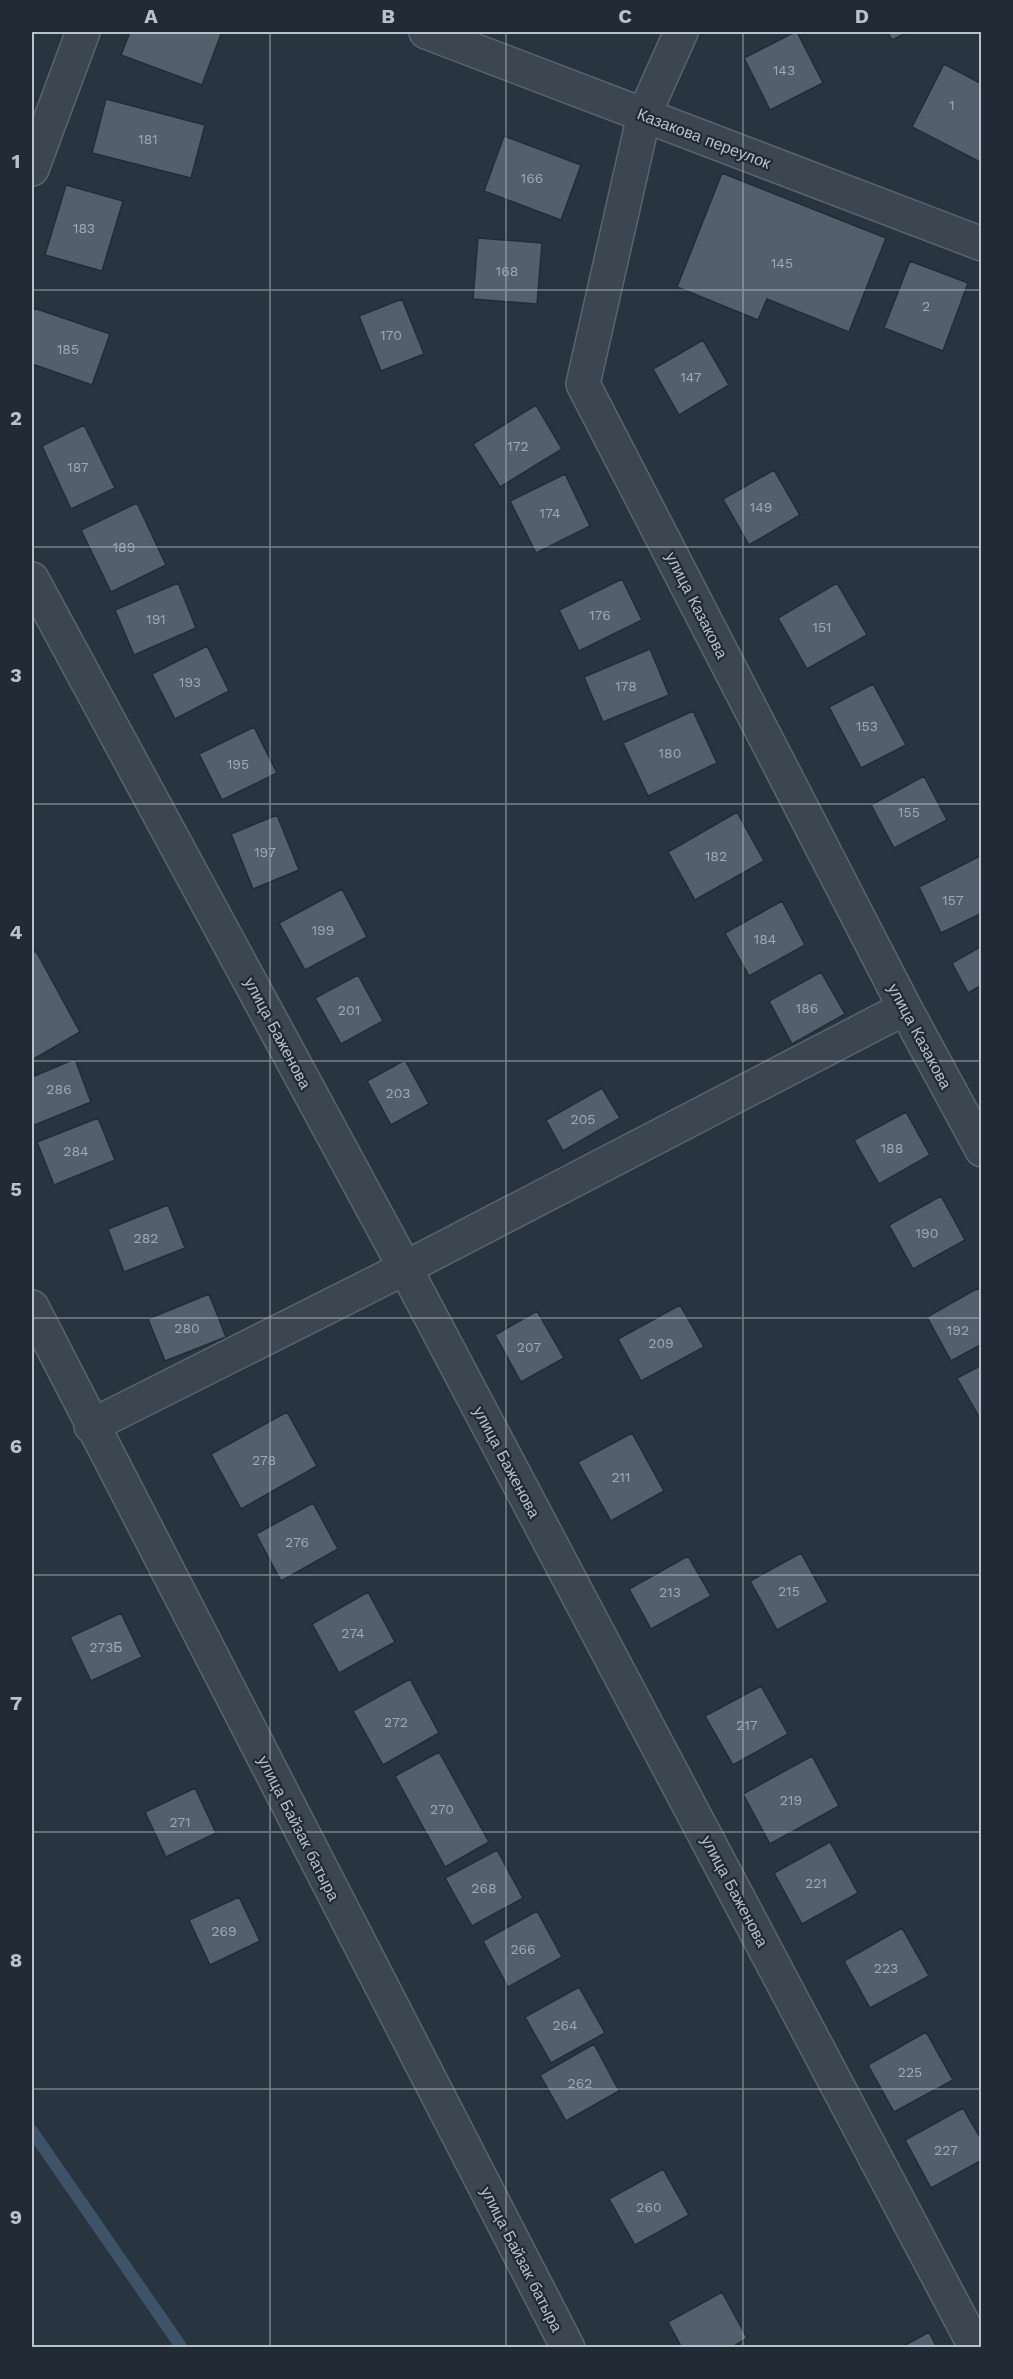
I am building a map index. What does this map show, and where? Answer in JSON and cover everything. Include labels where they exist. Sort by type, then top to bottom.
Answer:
[{"type":"street","points":[[32,169],[83,32]]},
{"type":"street","name":"Казакова переулок","points":[[426,32],[981,244]]},
{"type":"street","name":"улица Казакова","points":[[681,32],[644,115],[583,384],[905,1008],[981,1150]]},
{"type":"street","name":"улица Баженова","points":[[32,579],[405,1268],[976,2348]]},
{"type":"street","points":[[91,1426],[405,1268],[905,1008]]},
{"type":"street","name":"улица Байзак батыра","points":[[32,1307],[91,1426],[568,2348]]},
{"type":"building","points":[[130,32],[214,32],[221,34],[202,85],[121,55]]},
{"type":"building","points":[[795,32],[823,83],[770,110],[744,58]]},
{"type":"building","points":[[887,32],[908,32],[892,40]]},
{"type":"building","points":[[944,64],[982,84],[982,163],[912,127]]},
{"type":"building","points":[[106,99],[205,125],[191,178],[92,153]]},
{"type":"building","points":[[504,136],[581,165],[561,220],[484,191]]},
{"type":"building","points":[[722,173],[886,238],[849,332],[767,299],[758,320],[677,287]]},
{"type":"building","points":[[66,185],[123,201],[102,271],[45,255]]},
{"type":"building","points":[[478,238],[542,243],[537,304],[473,299]]},
{"type":"building","points":[[910,261],[968,283],[943,351],[884,328]]},
{"type":"building","points":[[402,299],[424,354],[381,371],[359,316]]},
{"type":"building","points":[[34,308],[110,334],[92,385],[32,364]]},
{"type":"building","points":[[703,340],[729,385],[679,415],[653,369]]},
{"type":"building","points":[[536,405],[562,449],[500,487],[473,444]]},
{"type":"building","points":[[84,425],[115,488],[71,509],[42,446]]},
{"type":"building","points":[[774,470],[800,515],[749,545],[723,499]]},
{"type":"building","points":[[565,474],[590,526],[536,553],[510,501]]},
{"type":"building","points":[[137,503],[166,565],[111,592],[81,530]]},
{"type":"building","points":[[622,579],[642,620],[579,651],[559,610]]},
{"type":"building","points":[[178,583],[196,628],[134,655],[115,610]]},
{"type":"building","points":[[837,583],[867,635],[807,669],[778,618]]},
{"type":"building","points":[[207,646],[229,691],[175,719],[152,674]]},
{"type":"building","points":[[650,649],[669,695],[603,722],[584,677]]},
{"type":"building","points":[[873,684],[906,745],[861,768],[829,707]]},
{"type":"building","points":[[693,711],[717,763],[648,796],[623,743]]},
{"type":"building","points":[[254,727],[277,773],[222,800],[199,754]]},
{"type":"building","points":[[924,776],[947,820],[894,848],[871,805]]},
{"type":"building","points":[[737,812],[764,861],[695,900],[668,852]]},
{"type":"building","points":[[277,815],[299,870],[253,889],[231,834]]},
{"type":"building","points":[[982,855],[982,913],[941,933],[919,887]]},
{"type":"building","points":[[342,889],[367,937],[305,970],[279,923]]},
{"type":"building","points":[[782,901],[805,945],[749,976],[725,933]]},
{"type":"building","points":[[982,946],[982,985],[968,993],[952,963]]},
{"type":"building","points":[[36,951],[80,1032],[32,1060],[32,953]]},
{"type":"building","points":[[821,972],[845,1014],[792,1044],[769,1001]]},
{"type":"building","points":[[358,975],[383,1021],[341,1044],[315,998]]},
{"type":"building","points":[[75,1059],[91,1102],[32,1126],[32,1077]]},
{"type":"building","points":[[405,1060],[429,1104],[391,1125],[367,1081]]},
{"type":"building","points":[[602,1088],[620,1118],[563,1151],[546,1120]]},
{"type":"building","points":[[906,1112],[930,1155],[879,1184],[854,1140]]},
{"type":"building","points":[[98,1118],[115,1160],[54,1185],[37,1142]]},
{"type":"building","points":[[941,1196],[965,1240],[913,1269],[889,1225]]},
{"type":"building","points":[[168,1205],[185,1248],[124,1272],[108,1229]]},
{"type":"building","points":[[978,1288],[982,1294],[982,1344],[951,1361],[927,1317]]},
{"type":"building","points":[[209,1294],[226,1337],[165,1361],[148,1319]]},
{"type":"building","points":[[680,1305],[704,1347],[641,1381],[618,1339]]},
{"type":"building","points":[[537,1311],[564,1358],[521,1382],[495,1335]]},
{"type":"building","points":[[982,1365],[982,1422],[957,1378]]},
{"type":"building","points":[[287,1412],[317,1466],[241,1509],[211,1454]]},
{"type":"building","points":[[632,1433],[664,1491],[611,1521],[578,1462]]},
{"type":"building","points":[[313,1503],[338,1549],[281,1581],[256,1534]]},
{"type":"building","points":[[801,1553],[828,1602],[777,1630],[750,1581]]},
{"type":"building","points":[[688,1556],[711,1596],[651,1629],[629,1589]]},
{"type":"building","points":[[368,1592],[395,1642],[339,1673],[312,1624]]},
{"type":"building","points":[[121,1613],[142,1657],[91,1681],[70,1637]]},
{"type":"building","points":[[410,1679],[439,1733],[383,1765],[353,1711]]},
{"type":"building","points":[[761,1686],[788,1734],[733,1765],[705,1716]]},
{"type":"building","points":[[439,1752],[489,1842],[445,1867],[395,1776]]},
{"type":"building","points":[[812,1756],[839,1806],[770,1844],[743,1794]]},
{"type":"building","points":[[195,1788],[216,1833],[166,1857],[145,1812]]},
{"type":"building","points":[[830,1842],[858,1893],[802,1924],[774,1873]]},
{"type":"building","points":[[497,1850],[523,1898],[472,1926],[445,1878]]},
{"type":"building","points":[[239,1897],[260,1941],[210,1965],[189,1920]]},
{"type":"building","points":[[537,1911],[562,1957],[508,1987],[483,1941]]},
{"type":"building","points":[[902,1928],[929,1976],[870,2008],[844,1961]]},
{"type":"building","points":[[579,1987],[605,2033],[551,2063],[525,2017]]},
{"type":"building","points":[[926,2032],[953,2080],[894,2112],[868,2065]]},
{"type":"building","points":[[594,2044],[619,2091],[566,2121],[540,2075]]},
{"type":"building","points":[[963,2108],[982,2141],[982,2160],[931,2188],[905,2140]]},
{"type":"building","points":[[663,2169],[689,2215],[635,2245],[609,2199]]},
{"type":"building","points":[[722,2292],[747,2338],[731,2348],[682,2348],[668,2322]]},
{"type":"building","points":[[929,2332],[937,2348],[900,2348]]},
{"type":"waterway","points":[[32,2131],[182,2348]]}]
